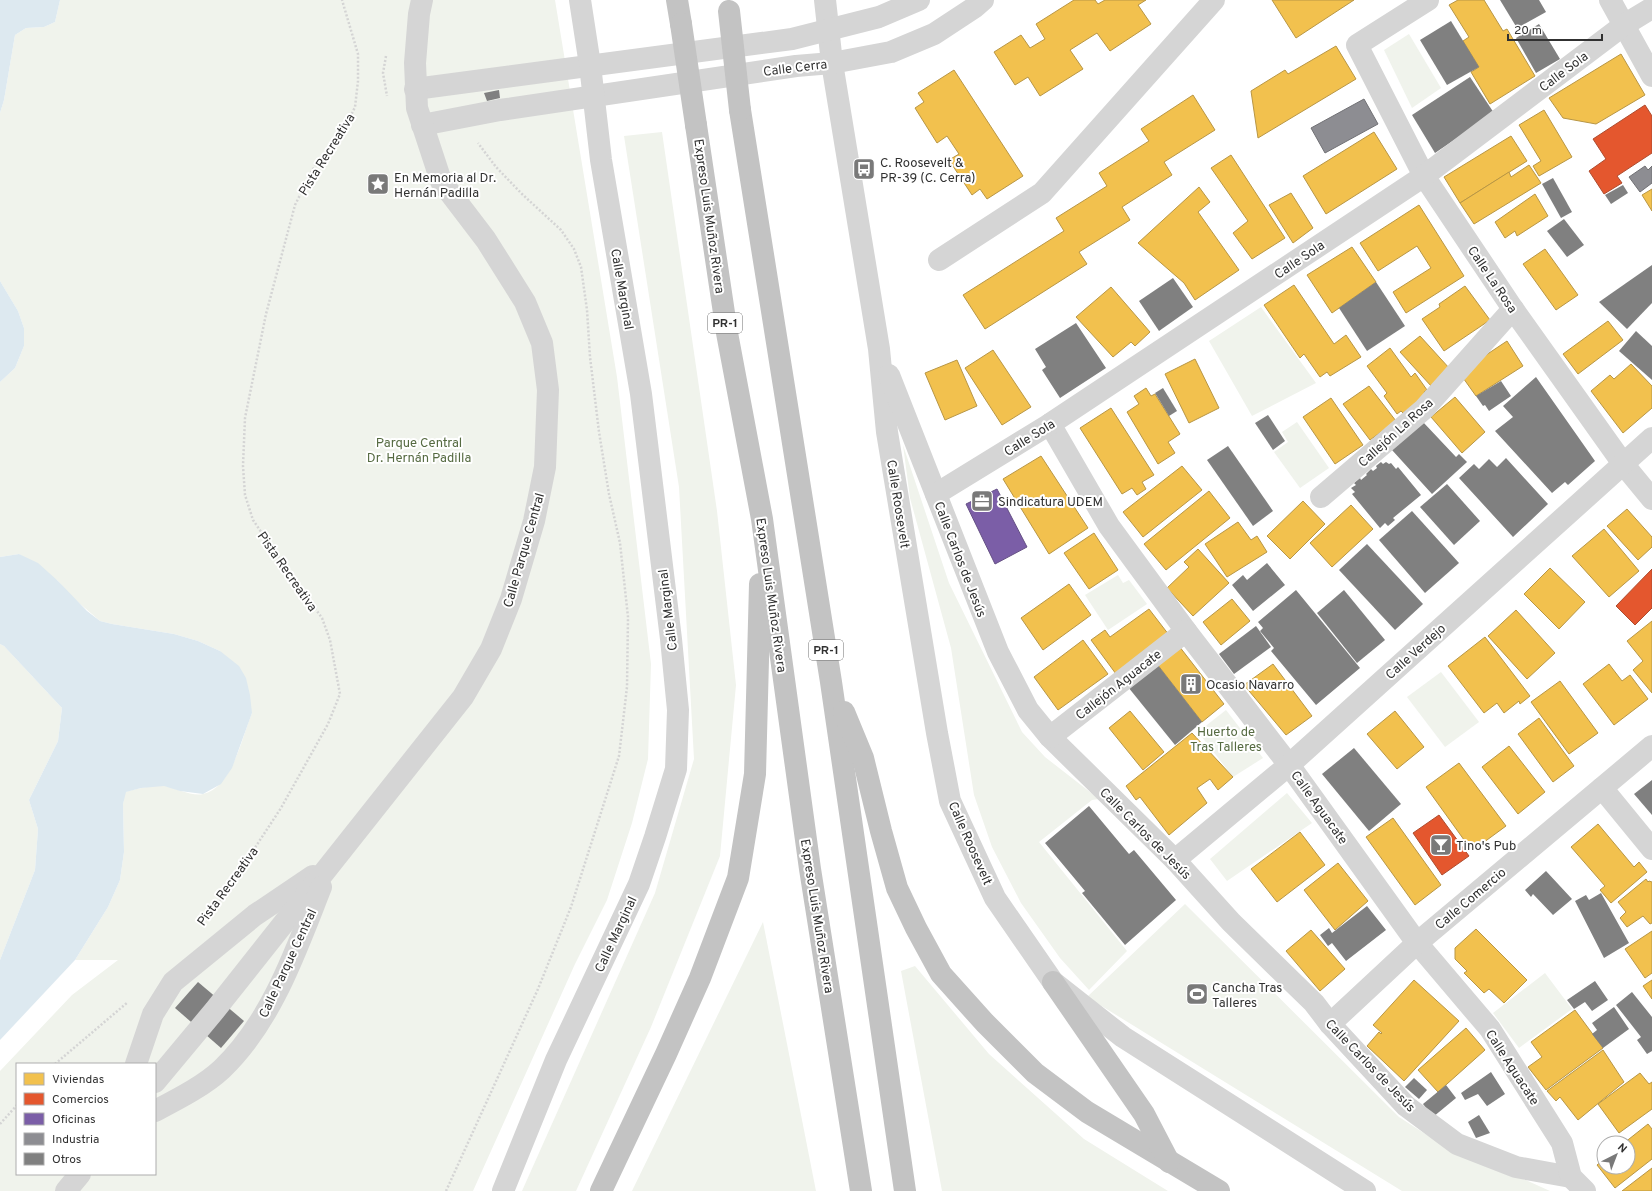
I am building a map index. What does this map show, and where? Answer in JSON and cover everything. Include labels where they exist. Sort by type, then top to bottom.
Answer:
[{"type":"highway","name":"Expreso Luis Muñoz Rivera","points":[[678,0],[727,333],[762,519],[810,869],[861,1191]]},
{"type":"highway","name":"PR-1","points":[[728,6],[740,110],[831,682],[905,1191]]},
{"type":"highway","points":[[601,1191],[666,1054],[700,978],[738,878],[755,774],[762,519]]},
{"type":"highway","points":[[831,682],[863,758],[897,888],[916,928],[942,974],[985,1023],[1035,1073],[1087,1112],[1219,1191]]},
{"type":"highway","points":[[1053,982],[1144,1114],[1169,1162]]},
{"type":"street","name":"Calle Parque Central","points":[[156,1081],[215,1010],[463,697],[491,649],[511,599],[534,521],[545,466],[548,390],[542,344],[525,302],[486,240],[441,181],[417,108],[415,89],[416,42],[422,0]]},
{"type":"street","name":"Calle Marginal","points":[[502,1191],[556,1060],[639,884],[676,769],[678,710],[671,639],[645,426],[641,394],[601,160],[590,65],[580,0]]},
{"type":"street","name":"Calle Roosevelt","points":[[825,0],[827,31],[879,349],[887,432],[937,733],[950,801],[995,898],[1053,982],[1123,1037],[1365,1191]]},
{"type":"street","points":[[415,89],[792,39],[880,17],[920,0]]},
{"type":"street","name":"Calle Cerra","points":[[422,125],[500,110],[796,66],[832,63],[891,52],[934,34],[983,0]]},
{"type":"street","points":[[939,260],[1042,193],[1214,0]]},
{"type":"street","name":"Calle La Rosa","points":[[1428,0],[1357,44],[1424,176],[1513,309],[1624,465],[1652,499]]},
{"type":"street","points":[[1610,0],[1652,76]]},
{"type":"street","name":"Calle Sola","points":[[936,494],[1050,424],[1424,176],[1624,25],[1652,8]]},
{"type":"street","name":"Callejón La Rosa","points":[[1321,497],[1424,409],[1513,309]]},
{"type":"street","name":"Calle Carlos de Jesús","points":[[879,349],[998,652],[1028,710],[1050,737],[1175,860],[1231,922],[1314,1003],[1330,1024],[1406,1106],[1456,1144],[1516,1167],[1578,1184]]},
{"type":"street","name":"Calle Aguacate","points":[[1050,424],[1109,526],[1186,631],[1289,765],[1417,943],[1490,1029],[1562,1142],[1578,1184]]},
{"type":"street","name":"Calle Verdejo","points":[[1175,860],[1289,765],[1624,465],[1652,438]]},
{"type":"street","name":"Callejón Aguacate","points":[[1050,737],[1186,631]]},
{"type":"street","name":"Calle Comercio","points":[[1330,1024],[1417,943],[1652,746]]},
{"type":"street","points":[[1602,788],[1652,849]]},
{"type":"street","name":"Calle Parque Central","points":[[136,1063],[153,1014],[173,982],[255,915],[331,864]]},
{"type":"street","name":"Calle Parque Central","points":[[156,1110],[185,1096],[221,1070],[243,1045],[269,1007],[298,944],[331,864]]},
{"type":"street","points":[[66,1191],[79,1175]]},
{"type":"path","name":"Pista Recreativa","points":[[205,918],[220,901],[281,808],[328,724],[340,694],[330,640],[322,618],[253,520],[245,495],[243,466],[245,418],[266,314],[295,205],[313,169],[346,126],[356,107],[358,54],[342,0]]},
{"type":"path","points":[[56,1063],[132,998]]},
{"type":"path","points":[[0,1124],[16,1106]]},
{"type":"green space","name":"Parque Central Dr. Hernán Padilla","points":[[60,0],[555,0],[617,377],[651,664],[648,759],[632,823],[607,900],[575,964],[473,1191],[0,1191],[0,1071],[72,995],[118,960],[75,960],[108,907],[120,880],[124,852],[123,804],[125,792],[160,786],[199,795],[213,790],[229,772],[240,748],[252,713],[220,651],[198,641],[174,634],[100,621],[71,596],[58,581],[19,554],[0,557],[0,382],[15,368],[24,346],[24,328],[18,311],[0,281],[0,113],[4,100],[15,35],[26,28],[44,27],[55,22]]},
{"type":"green space","points":[[1409,34],[1441,88],[1412,108],[1384,50]]},
{"type":"green space","points":[[662,132],[717,511],[736,685],[720,856],[651,1027],[576,1191],[522,1191],[655,893],[694,759],[679,487],[624,136]]},
{"type":"green space","points":[[1261,307],[1316,383],[1252,416],[1209,341]]},
{"type":"green space","points":[[1297,422],[1329,468],[1300,488],[1274,452],[1288,442],[1282,432]]},
{"type":"green space","points":[[903,445],[949,583],[1022,732],[1045,757],[1099,799],[1092,800],[1039,842],[1127,951],[1089,990],[1060,958],[1021,903],[992,847],[974,795],[951,648],[910,498]]},
{"type":"green space","points":[[1118,575],[1123,583],[1129,580],[1147,604],[1108,630],[1085,595]]},
{"type":"green space","points":[[0,644],[4,646],[62,708],[58,741],[29,800],[38,829],[35,870],[0,960]]},
{"type":"green space","points":[[1441,672],[1479,722],[1445,747],[1407,697]]},
{"type":"green space","name":"Huerto de Tras Talleres","points":[[1226,710],[1263,758],[1233,777],[1198,732]]},
{"type":"green space","points":[[1287,793],[1312,823],[1227,881],[1210,859]]},
{"type":"green space","points":[[1185,904],[1399,1117],[1430,1137],[1550,1191],[1402,1191],[1087,997]]},
{"type":"green space","points":[[763,922],[816,1191],[632,1191]]},
{"type":"green space","points":[[915,966],[989,1054],[1084,1139],[1168,1191],[942,1191],[901,971]]},
{"type":"green space","points":[[1545,973],[1572,1009],[1519,1048],[1493,1013]]},
{"type":"shaded area","points":[[0,0],[60,0],[55,22],[44,27],[26,28],[15,35],[4,100],[0,113]]},
{"type":"shaded area","points":[[0,281],[18,311],[24,328],[24,346],[15,368],[0,382]]},
{"type":"shaded area","points":[[19,554],[38,563],[87,611],[100,621],[174,634],[198,641],[220,651],[239,666],[246,678],[252,713],[232,768],[221,784],[203,794],[180,791],[164,786],[141,788],[126,792],[123,804],[124,852],[120,880],[108,907],[75,960],[0,1040],[0,960],[35,870],[38,829],[29,800],[58,741],[62,708],[4,646],[0,644],[0,557]]},
{"type":"building: Viviendas","points":[[1074,0],[1095,0],[1098,4],[1105,0],[1146,0],[1138,5],[1151,24],[1110,51],[1097,33],[1070,50],[1083,69],[1040,96],[1028,77],[1015,85],[994,52],[1021,35],[1030,48],[1045,39],[1036,24]]},
{"type":"building: Viviendas","points":[[1272,0],[1354,0],[1296,38]]},
{"type":"building: Viviendas","points":[[1458,0],[1484,0],[1503,31],[1507,29],[1535,76],[1490,104],[1471,72],[1479,67],[1463,41],[1469,37],[1449,5]]},
{"type":"building: Viviendas","points":[[1336,46],[1356,79],[1258,138],[1251,91],[1285,70],[1288,74]]},
{"type":"building: Viviendas","points":[[1621,54],[1645,95],[1596,124],[1563,118],[1549,98]]},
{"type":"building: Viviendas","points":[[954,70],[1023,176],[987,199],[980,189],[972,195],[949,160],[959,154],[947,136],[937,143],[915,108],[924,102],[918,93]]},
{"type":"building: Viviendas","points":[[1193,95],[1215,130],[1164,162],[1172,175],[1122,207],[1130,220],[1079,252],[1087,264],[985,329],[963,295],[1064,231],[1056,218],[1107,186],[1099,173],[1149,141],[1141,129]]},
{"type":"building: Viviendas","points":[[1544,110],[1572,157],[1539,176],[1533,166],[1541,161],[1519,125]]},
{"type":"building: Viviendas","points":[[1374,132],[1397,169],[1326,214],[1303,176]]},
{"type":"building: Viviendas","points":[[1511,136],[1527,161],[1460,203],[1444,177]]},
{"type":"building: Viviendas","points":[[1231,155],[1285,238],[1252,259],[1233,233],[1248,221],[1211,168]]},
{"type":"building: Viviendas","points":[[1529,165],[1541,183],[1474,224],[1460,203],[1509,172],[1511,177]]},
{"type":"building: Viviendas","points":[[1199,187],[1210,202],[1198,212],[1239,270],[1195,300],[1184,283],[1138,243]]},
{"type":"building: Viviendas","points":[[1652,189],[1652,211],[1642,195]]},
{"type":"building: Viviendas","points":[[1291,193],[1313,228],[1293,243],[1269,205]]},
{"type":"building: Viviendas","points":[[1535,194],[1548,216],[1517,236],[1515,231],[1505,238],[1495,222]]},
{"type":"building: Viviendas","points":[[1419,205],[1464,276],[1406,313],[1393,292],[1431,268],[1417,246],[1378,271],[1360,243]]},
{"type":"building: Viviendas","points":[[1352,247],[1376,282],[1332,313],[1307,275]]},
{"type":"building: Viviendas","points":[[1545,249],[1578,295],[1556,310],[1523,264]]},
{"type":"building: Viviendas","points":[[1294,285],[1334,344],[1346,335],[1361,357],[1330,376],[1327,372],[1320,377],[1304,354],[1300,358],[1264,305]]},
{"type":"building: Viviendas","points":[[1465,286],[1490,320],[1444,351],[1422,319],[1440,307],[1439,304]]},
{"type":"building: Viviendas","points":[[1111,287],[1150,332],[1135,346],[1131,342],[1113,357],[1076,317]]},
{"type":"building: Viviendas","points":[[1608,321],[1623,340],[1578,374],[1563,354]]},
{"type":"building: Viviendas","points":[[1420,336],[1450,369],[1432,387],[1400,352]]},
{"type":"building: Viviendas","points":[[1507,341],[1523,366],[1476,396],[1461,375],[1471,365]]},
{"type":"building: Viviendas","points":[[1390,348],[1411,377],[1415,373],[1427,390],[1424,392],[1427,396],[1403,413],[1401,411],[1397,414],[1384,396],[1387,393],[1367,366]]},
{"type":"building: Viviendas","points":[[993,350],[1031,407],[1002,425],[965,368]]},
{"type":"building: Viviendas","points":[[1195,359],[1219,408],[1189,423],[1165,374]]},
{"type":"building: Viviendas","points":[[957,360],[977,406],[945,420],[925,373]]},
{"type":"building: Viviendas","points":[[1631,364],[1652,386],[1652,408],[1623,433],[1591,391],[1610,375],[1614,379]]},
{"type":"building: Viviendas","points":[[1369,386],[1396,421],[1370,440],[1343,404]]},
{"type":"building: Viviendas","points":[[1146,388],[1151,396],[1155,394],[1180,434],[1168,442],[1175,453],[1158,464],[1127,412],[1139,404],[1134,396]]},
{"type":"building: Viviendas","points":[[1455,397],[1485,432],[1462,453],[1431,417]]},
{"type":"building: Viviendas","points":[[1331,398],[1363,445],[1335,464],[1303,417]]},
{"type":"building: Viviendas","points":[[1111,408],[1154,475],[1142,482],[1146,489],[1137,495],[1132,488],[1122,494],[1080,428]]},
{"type":"building: Viviendas","points":[[1041,456],[1088,528],[1049,554],[1003,479]]},
{"type":"building: Viviendas","points":[[1182,466],[1202,490],[1143,537],[1123,512]]},
{"type":"building: Viviendas","points":[[1209,491],[1230,518],[1166,570],[1144,544]]},
{"type":"building: Viviendas","points":[[1303,501],[1325,524],[1290,559],[1267,536]]},
{"type":"building: Viviendas","points":[[1351,505],[1373,529],[1332,567],[1310,543]]},
{"type":"building: Viviendas","points":[[1627,509],[1652,537],[1652,547],[1638,560],[1607,526]]},
{"type":"building: Viviendas","points":[[1238,522],[1251,540],[1257,536],[1267,552],[1227,577],[1205,544]]},
{"type":"building: Viviendas","points":[[1604,529],[1639,571],[1609,597],[1572,556]]},
{"type":"building: Viviendas","points":[[1094,533],[1118,570],[1089,589],[1064,553]]},
{"type":"building: Viviendas","points":[[1198,549],[1229,583],[1193,616],[1167,588],[1189,567],[1184,562]]},
{"type":"building: Viviendas","points":[[1550,568],[1585,602],[1559,629],[1524,594]]},
{"type":"building: Viviendas","points":[[1069,584],[1091,615],[1043,650],[1021,618]]},
{"type":"building: Viviendas","points":[[1232,599],[1250,621],[1221,645],[1203,622]]},
{"type":"building: Viviendas","points":[[1149,609],[1169,635],[1116,674],[1091,640],[1105,630],[1110,637]]},
{"type":"building: Viviendas","points":[[1516,610],[1555,653],[1527,679],[1488,636]]},
{"type":"building: Viviendas","points":[[1652,621],[1652,693],[1633,670],[1643,661],[1627,641]]},
{"type":"building: Viviendas","points":[[1485,637],[1530,696],[1520,704],[1519,701],[1504,713],[1497,703],[1484,713],[1448,666]]},
{"type":"building: Viviendas","points":[[1083,640],[1108,674],[1058,710],[1034,677]]},
{"type":"building: Viviendas","name":"Ocasio Navarro","points":[[1179,646],[1224,704],[1202,722],[1157,664]]},
{"type":"building: Viviendas","points":[[1273,664],[1312,716],[1286,735],[1244,685]]},
{"type":"building: Viviendas","points":[[1609,664],[1622,681],[1630,675],[1648,699],[1614,725],[1583,684]]},
{"type":"building: Viviendas","points":[[1560,681],[1598,733],[1569,754],[1531,702]]},
{"type":"building: Viviendas","points":[[1130,711],[1164,752],[1143,770],[1109,728]]},
{"type":"building: Viviendas","points":[[1395,711],[1424,747],[1397,769],[1367,734]]},
{"type":"building: Viviendas","points":[[1539,718],[1574,766],[1553,782],[1518,734]]},
{"type":"building: Viviendas","points":[[1192,733],[1233,777],[1218,790],[1210,779],[1197,788],[1207,803],[1169,835],[1140,797],[1136,800],[1126,786]]},
{"type":"building: Viviendas","points":[[1509,746],[1545,792],[1518,814],[1482,767]]},
{"type":"building: Viviendas","points":[[1459,763],[1506,826],[1472,851],[1426,787]]},
{"type":"building: Viviendas","points":[[1393,818],[1441,885],[1415,905],[1366,837]]},
{"type":"building: Viviendas","points":[[1598,824],[1634,867],[1639,862],[1647,872],[1611,903],[1600,890],[1605,886],[1571,847]]},
{"type":"building: Viviendas","points":[[1300,832],[1325,865],[1277,902],[1251,869]]},
{"type":"building: Viviendas","points":[[1338,863],[1368,901],[1335,930],[1304,890]]},
{"type":"building: Viviendas","points":[[1646,879],[1648,882],[1652,882],[1652,923],[1650,924],[1643,916],[1627,927],[1620,918],[1626,912],[1618,902]]},
{"type":"building: Viviendas","points":[[1476,929],[1527,980],[1504,1003],[1489,989],[1484,993],[1464,973],[1467,971],[1455,959],[1455,948]]},
{"type":"building: Viviendas","points":[[1311,930],[1345,969],[1320,991],[1286,951]]},
{"type":"building: Viviendas","points":[[1652,931],[1652,973],[1645,978],[1625,949]]},
{"type":"building: Viviendas","points":[[1414,980],[1459,1021],[1404,1081],[1367,1046],[1379,1032],[1381,1034],[1382,1033],[1373,1025]]},
{"type":"building: Viviendas","points":[[1652,980],[1652,999],[1643,986]]},
{"type":"building: Viviendas","points":[[1575,1010],[1603,1048],[1546,1090],[1528,1067],[1542,1057],[1531,1042]]},
{"type":"building: Viviendas","points":[[1466,1028],[1485,1050],[1438,1092],[1418,1070]]},
{"type":"building: Viviendas","points":[[1603,1050],[1624,1082],[1578,1120],[1560,1097],[1556,1101],[1547,1091]]},
{"type":"building: Viviendas","points":[[1640,1073],[1649,1084],[1652,1082],[1652,1109],[1619,1133],[1598,1104]]},
{"type":"building: Viviendas","points":[[1648,1124],[1652,1129],[1652,1159],[1636,1172],[1636,1135],[1634,1135]]},
{"type":"building: Viviendas","points":[[1652,1168],[1652,1191],[1622,1191]]},
{"type":"building: Viviendas","points":[[1605,1175],[1632,1175],[1615,1188]]},
{"type":"building: Comercios","points":[[1645,105],[1652,116],[1652,153],[1617,176],[1622,183],[1604,194],[1589,171],[1606,159],[1593,139]]},
{"type":"building: Comercios","points":[[1652,569],[1652,608],[1635,625],[1616,606]]},
{"type":"building: Comercios","name":"Tino's Pub","points":[[1439,815],[1469,856],[1442,875],[1413,833]]},
{"type":"building: Oficinas","points":[[997,489],[1027,547],[995,564],[966,504]]},
{"type":"building: Industria","points":[[1364,99],[1378,124],[1325,153],[1311,128]]},
{"type":"building: Industria","points":[[1645,166],[1648,170],[1652,166],[1652,183],[1640,192],[1629,177]]},
{"type":"building: Otros","points":[[1500,0],[1539,0],[1546,12],[1517,28]]},
{"type":"building: Otros","points":[[1451,21],[1479,67],[1447,85],[1420,40]]},
{"type":"building: Otros","points":[[1539,24],[1560,59],[1536,73],[1516,38]]},
{"type":"building: Otros","points":[[1470,77],[1494,113],[1435,153],[1412,115]]},
{"type":"building: Otros","points":[[499,90],[500,98],[487,101],[484,93]]},
{"type":"building: Otros","points":[[1553,178],[1572,212],[1561,218],[1542,184]]},
{"type":"building: Otros","points":[[1623,185],[1628,193],[1611,204],[1605,195]]},
{"type":"building: Otros","points":[[1564,219],[1584,245],[1567,257],[1547,231]]},
{"type":"building: Otros","points":[[1652,265],[1652,303],[1627,329],[1599,302]]},
{"type":"building: Otros","points":[[1173,278],[1193,307],[1159,331],[1139,301]]},
{"type":"building: Otros","points":[[1376,282],[1405,326],[1367,351],[1339,308]]},
{"type":"building: Otros","points":[[1076,323],[1106,368],[1060,398],[1042,370],[1046,367],[1035,349]]},
{"type":"building: Otros","points":[[1636,331],[1652,346],[1652,380],[1619,351]]},
{"type":"building: Otros","points":[[1536,377],[1595,461],[1568,485],[1565,482],[1552,493],[1495,431],[1513,417],[1503,406]]},
{"type":"building: Otros","points":[[1501,381],[1511,396],[1489,411],[1485,405],[1483,406],[1476,396]]},
{"type":"building: Otros","points":[[1163,388],[1177,411],[1169,416],[1155,393]]},
{"type":"building: Otros","points":[[1268,415],[1285,441],[1273,450],[1255,423]]},
{"type":"building: Otros","points":[[1423,422],[1456,457],[1459,454],[1467,462],[1432,494],[1392,450]]},
{"type":"building: Otros","points":[[1228,446],[1273,511],[1253,526],[1207,460]]},
{"type":"building: Otros","points":[[1506,458],[1548,504],[1513,537],[1459,478],[1474,464],[1479,469],[1489,459],[1497,467]]},
{"type":"building: Otros","points":[[1381,462],[1383,464],[1386,462],[1389,464],[1391,463],[1396,469],[1398,467],[1421,495],[1393,518],[1395,520],[1388,526],[1385,523],[1380,528],[1352,494],[1355,492],[1351,488],[1356,485],[1354,483],[1360,478],[1361,480],[1367,475],[1366,474],[1371,469],[1373,471],[1377,468],[1376,466]]},
{"type":"building: Otros","points":[[1447,484],[1480,521],[1454,545],[1420,507]]},
{"type":"building: Otros","points":[[1412,511],[1459,563],[1425,593],[1379,540]]},
{"type":"building: Otros","points":[[1367,544],[1423,604],[1395,630],[1339,570]]},
{"type":"building: Otros","points":[[1267,563],[1285,585],[1253,611],[1232,585],[1243,575],[1247,580]]},
{"type":"building: Otros","points":[[1296,590],[1360,668],[1316,705],[1271,651],[1274,648],[1260,631],[1263,628],[1258,622]]},
{"type":"building: Otros","points":[[1344,590],[1385,640],[1357,663],[1317,613]]},
{"type":"building: Otros","points":[[1256,626],[1271,647],[1234,674],[1219,654]]},
{"type":"building: Otros","points":[[1157,664],[1202,722],[1175,745],[1128,687]]},
{"type":"building: Otros","points":[[1354,748],[1401,804],[1369,831],[1322,774]]},
{"type":"building: Otros","points":[[1652,780],[1652,815],[1634,794]]},
{"type":"building: Otros","points":[[1089,806],[1129,854],[1134,850],[1176,900],[1125,945],[1082,893],[1085,891],[1045,843]]},
{"type":"building: Otros","points":[[1546,871],[1572,899],[1553,915],[1533,894],[1531,897],[1525,890]]},
{"type":"building: Otros","points":[[1601,893],[1629,943],[1604,958],[1575,901],[1586,895],[1589,900]]},
{"type":"building: Otros","points":[[1367,906],[1386,930],[1346,961],[1332,943],[1328,946],[1320,935],[1329,928],[1332,933]]},
{"type":"building: Otros","points":[[1595,981],[1608,1000],[1592,1011],[1585,1002],[1574,1009],[1567,1000]]},
{"type":"building: Otros","points":[[198,982],[244,1021],[221,1048],[175,1008]]},
{"type":"building: Otros","points":[[1632,992],[1652,1017],[1652,1051],[1647,1054],[1637,1040],[1641,1037],[1616,1005]]},
{"type":"building: Otros","points":[[1614,1007],[1629,1029],[1603,1048],[1592,1034],[1597,1030],[1592,1023]]},
{"type":"building: Otros","points":[[1491,1072],[1505,1094],[1487,1106],[1478,1094],[1465,1100],[1461,1093]]},
{"type":"building: Otros","points":[[1414,1078],[1427,1090],[1419,1099],[1405,1087]]},
{"type":"building: Otros","points":[[1446,1085],[1456,1098],[1433,1117],[1423,1104]]},
{"type":"building: Otros","points":[[1479,1115],[1490,1133],[1476,1138],[1468,1122]]},
{"type":"place","name":"C. Roosevelt & PR-39 (C. Cerra)","points":[[864,169]]},
{"type":"place","name":"En Memoria al Dr. Hernán Padilla","points":[[378,184]]},
{"type":"place","name":"Sindicatura UDEM","points":[[982,501]]},
{"type":"place","name":"Ocasio Navarro","points":[[1191,684]]},
{"type":"place","name":"Tino's Pub","points":[[1441,845]]},
{"type":"place","name":"Cancha Tras Talleres","points":[[1197,994]]}]
